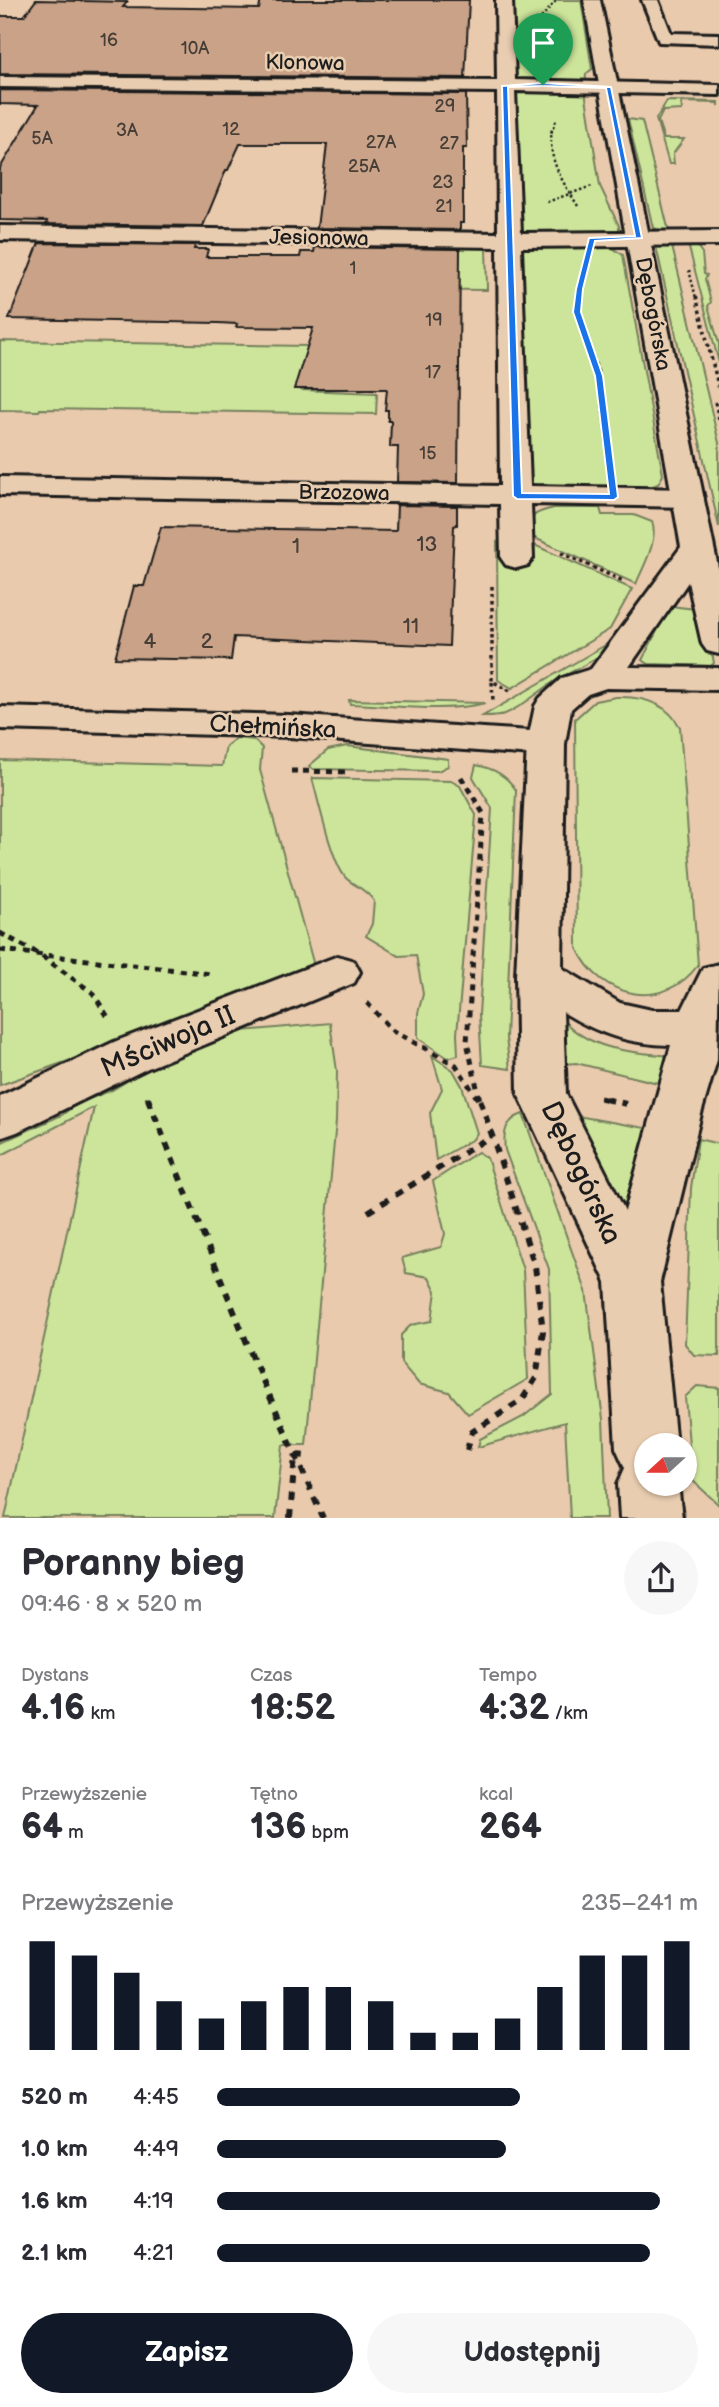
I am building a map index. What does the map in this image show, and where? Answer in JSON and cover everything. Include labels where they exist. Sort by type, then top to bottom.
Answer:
[{"type":"street","points":[[504,0],[517,546]]},
{"type":"street","name":"Dębogórska","points":[[592,0],[697,547],[719,644]]},
{"type":"street","points":[[650,0],[665,38],[719,39]]},
{"type":"street","name":"Klonowa","points":[[0,82],[543,85],[719,90]]},
{"type":"street","name":"Jesionowa","points":[[0,233],[510,240],[719,238]]},
{"type":"street","name":"Brzozowa","points":[[0,486],[689,498]]},
{"type":"street","points":[[604,677],[697,547]]},
{"type":"street","points":[[604,677],[719,679]]},
{"type":"street","name":"Dębogórska","points":[[604,677],[575,686],[552,706],[546,744],[539,976],[542,1094],[634,1282]]},
{"type":"street","name":"Chełmińska","points":[[0,718],[289,726],[546,744]]},
{"type":"street","name":"Mściwoja II","points":[[0,1118],[131,1055],[338,972]]},
{"type":"street","points":[[539,976],[608,1018],[652,1027],[708,1029]]},
{"type":"street","name":"Dębogórska","points":[[645,1433],[634,1282],[676,1114],[693,1060],[708,1029],[719,980]]},
{"type":"street","points":[[649,1496],[651,1518]]},
{"type":"path","points":[[536,23],[556,0]]},
{"type":"path","points":[[538,43],[543,85],[556,104],[558,113],[548,137],[550,151],[557,169],[585,217],[592,239],[579,289],[577,312],[599,376],[614,497]]},
{"type":"path","points":[[509,213],[593,186]]},
{"type":"path","points":[[681,238],[719,389]]},
{"type":"path","points":[[517,546],[628,583]]},
{"type":"path","points":[[492,681],[493,706]]},
{"type":"path","points":[[499,685],[507,690]]},
{"type":"path","points":[[0,933],[39,954],[93,993],[131,1055],[253,1358],[323,1518]]},
{"type":"path","points":[[0,950],[227,975]]},
{"type":"path","points":[[338,972],[393,1031],[456,1065],[481,1104]]},
{"type":"path","points":[[368,1212],[491,1136]]},
{"type":"path","points":[[295,1455],[306,1456]]},
{"type":"path","points":[[290,1518],[295,1455]]},
{"type":"green space","points":[[511,0],[581,0],[592,69],[586,74],[585,91],[600,186],[619,226],[619,230],[611,235],[614,249],[623,255],[663,475],[658,484],[642,490],[545,487],[530,483]]},
{"type":"green space","points":[[667,101],[719,102],[719,106],[718,103],[681,102],[682,110],[663,111],[658,121],[664,139],[684,139],[673,154],[674,164],[669,164],[656,119]]},
{"type":"green space","points":[[628,119],[642,121],[669,232],[653,228]]},
{"type":"green space","points":[[671,242],[719,443],[719,527],[656,246]]},
{"type":"green space","points":[[402,243],[486,244],[487,290],[394,289]]},
{"type":"green space","points":[[688,244],[697,246],[702,253],[711,302],[708,306],[719,344],[719,363]]},
{"type":"green space","points":[[0,341],[308,346],[301,390],[377,393],[376,414],[0,410]]},
{"type":"green space","points":[[554,508],[600,508],[602,515],[634,515],[652,522],[652,545],[636,584],[528,535],[534,516]]},
{"type":"green space","points":[[497,542],[505,546],[514,566],[529,564],[530,543],[632,589],[610,629],[512,688],[498,680]]},
{"type":"green space","points":[[670,606],[704,610],[714,663],[711,666],[649,664],[642,660]]},
{"type":"green space","points":[[621,636],[599,656],[555,681],[518,707],[505,714],[483,716]]},
{"type":"green space","points":[[616,697],[636,698],[653,703],[668,712],[680,727],[698,965],[684,980],[651,994],[616,988],[601,979],[587,965],[577,948],[575,719],[595,701]]},
{"type":"green space","points":[[349,700],[485,703],[454,708],[419,708],[350,704]]},
{"type":"green space","points":[[236,738],[254,740],[262,748],[260,770],[316,973],[0,1085],[0,760],[222,766],[226,746]]},
{"type":"green space","points":[[347,746],[448,759],[448,766],[438,771],[313,769],[309,766],[328,750]]},
{"type":"green space","points":[[476,765],[499,773],[516,790],[506,1038],[510,1069],[482,1065],[479,1015],[492,808],[473,777]]},
{"type":"green space","points":[[312,778],[451,781],[460,786],[476,815],[457,1034],[458,1055],[448,1058],[418,1038],[418,1013],[423,994],[416,955],[399,956],[366,936],[372,924],[374,901],[348,880],[340,869]]},
{"type":"green space","points":[[563,1020],[586,1038],[599,1044],[627,1051],[671,1056],[662,1084],[576,1063],[552,1065]]},
{"type":"green space","points":[[330,1023],[337,1071],[336,1121],[306,1445],[283,1445],[275,1518],[5,1518],[94,1107],[0,1156],[0,1143],[62,1115],[78,1103],[112,1090],[165,1058],[220,1033]]},
{"type":"green space","points":[[432,1056],[453,1070],[462,1086],[477,1133],[473,1139],[436,1160],[430,1113],[442,1089]]},
{"type":"green space","points":[[523,1114],[586,1291],[603,1419],[607,1518],[570,1518],[565,1422],[478,1447],[480,1439],[523,1417],[552,1394],[549,1269],[505,1150],[506,1128],[512,1120]]},
{"type":"green space","points":[[566,1114],[651,1129],[635,1232]]},
{"type":"green space","points":[[698,1139],[719,1144],[719,1356],[694,1355],[685,1344],[691,1188]]},
{"type":"green space","points":[[478,1152],[487,1158],[523,1270],[528,1379],[468,1414],[449,1392],[419,1384],[401,1363],[401,1335],[411,1325],[432,1321],[436,1291],[429,1277],[406,1273],[402,1258],[441,1247],[445,1234],[433,1181]]},
{"type":"green space","points":[[697,1386],[719,1388],[719,1505],[697,1485],[697,1433],[688,1433],[685,1397]]},
{"type":"building","points":[[36,0],[127,2],[123,7],[259,9],[261,0],[469,0],[465,78],[0,74],[0,16],[24,16]]},
{"type":"building","points":[[0,90],[466,94],[467,148],[463,148],[463,223],[460,223],[460,230],[317,228],[327,144],[240,144],[203,226],[46,224],[47,221],[0,220],[0,168],[38,105],[0,104]]},
{"type":"building","points":[[39,243],[195,245],[194,249],[208,249],[206,257],[300,257],[301,252],[314,252],[315,247],[460,249],[458,483],[397,482],[398,447],[390,447],[391,421],[388,421],[388,410],[385,410],[387,389],[294,389],[313,328],[236,327],[237,324],[218,323],[9,319]]},
{"type":"building","points":[[397,505],[457,506],[449,646],[234,637],[231,660],[115,658],[134,586],[144,586],[161,527],[396,531]]},
{"type":"route","points":[[543,85],[609,87],[638,238],[592,239],[579,289],[577,312],[580,327],[592,348],[599,376],[614,497],[517,496],[505,86],[543,85]]}]
